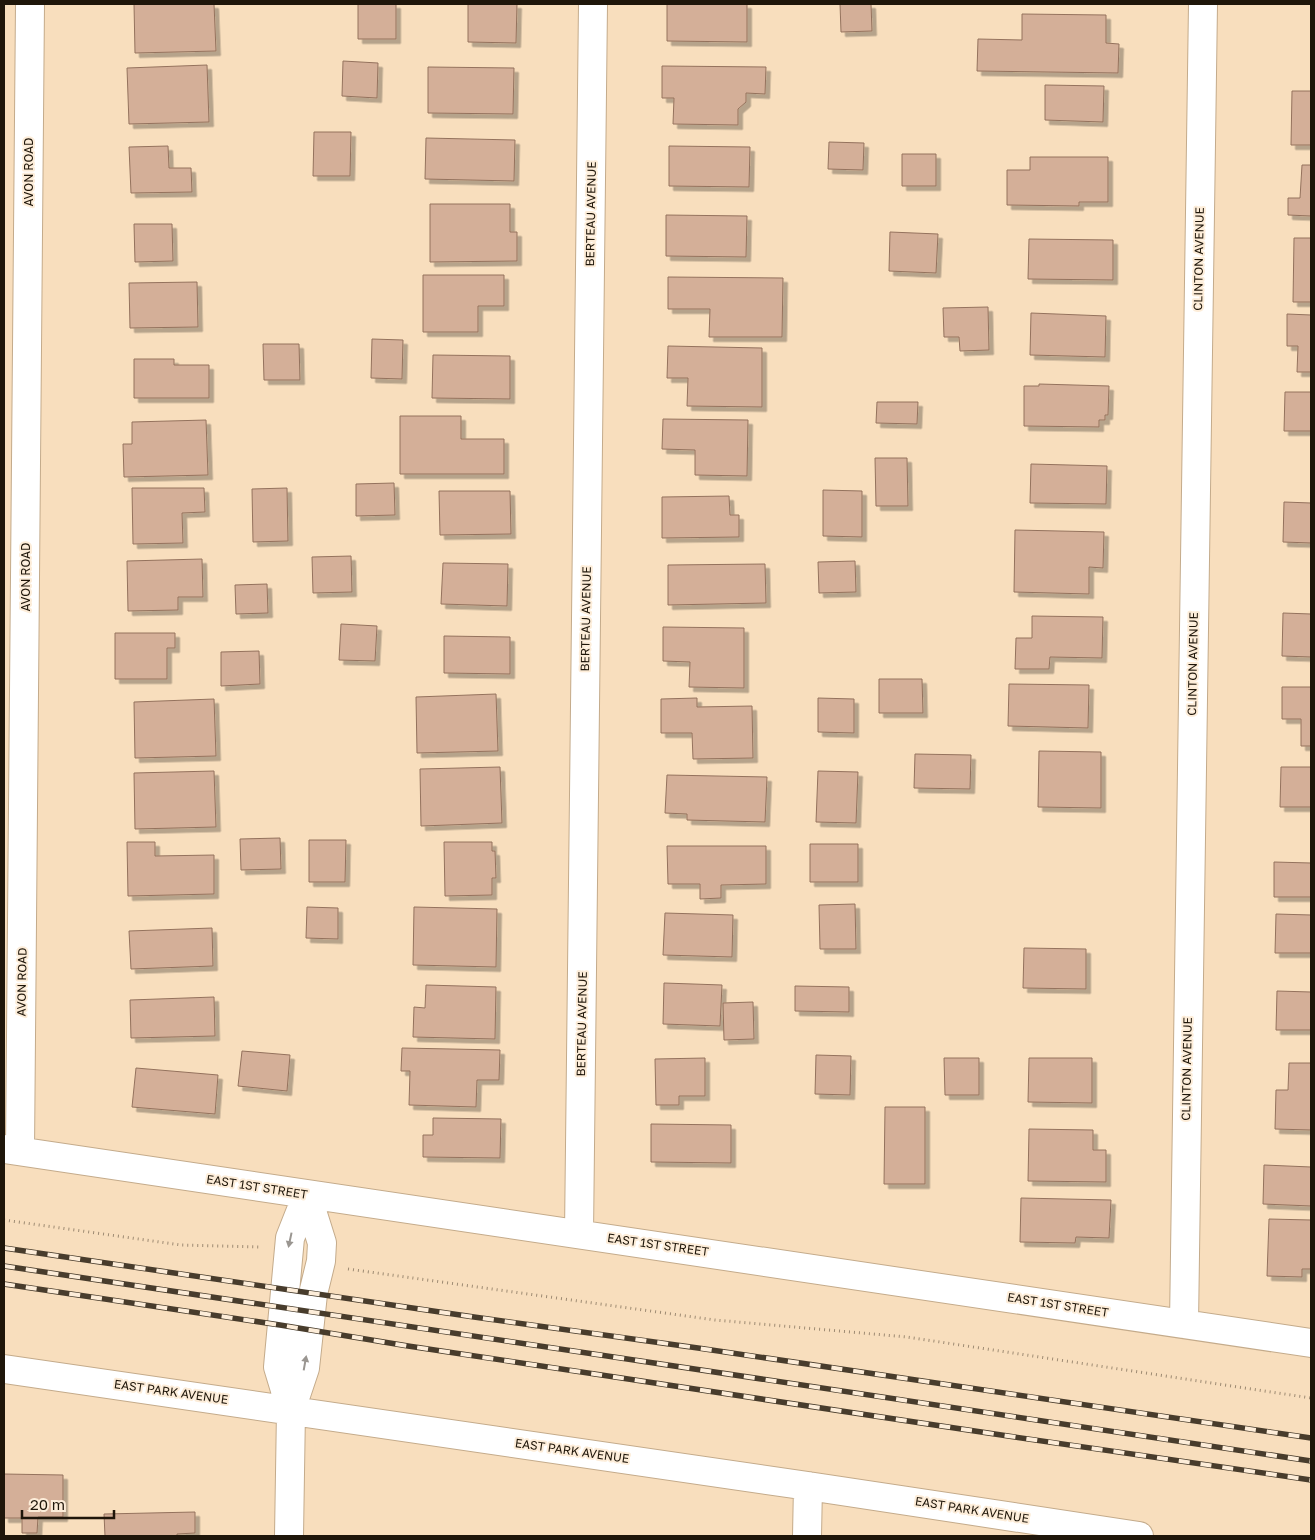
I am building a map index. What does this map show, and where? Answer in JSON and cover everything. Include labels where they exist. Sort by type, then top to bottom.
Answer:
[{"type":"street","name":"AVON ROAD","points":[[12,1150],[30,4]]},
{"type":"street","name":"BERTEAU AVENUE","points":[[579,1234],[593,4]]},
{"type":"street","name":"CLINTON AVENUE","points":[[1184,1324],[1203,4]]},
{"type":"street","name":"EAST 1ST STREET","points":[[12,1150],[1311,1343]]},
{"type":"street","points":[[291,1410],[278,1367],[290,1238],[307,1195]]},
{"type":"street","points":[[289,1536],[291,1410],[305,1368],[313,1294],[321,1261],[322,1244],[307,1195]]},
{"type":"street","name":"EAST PARK AVENUE","points":[[4,1369],[1139,1536]]},
{"type":"street","points":[[807,1536],[808,1486]]},
{"type":"path","points":[[4,1220],[181,1245],[257,1247],[288,1250]]},
{"type":"path","points":[[321,1261],[349,1269],[715,1320],[907,1337],[1311,1398]]},
{"type":"building","points":[[134,4],[214,4],[216,51],[135,53]]},
{"type":"building","points":[[358,4],[396,4],[396,39],[358,39]]},
{"type":"building","points":[[468,4],[517,4],[516,43],[468,42]]},
{"type":"building","points":[[667,4],[747,4],[747,42],[667,41]]},
{"type":"building","points":[[840,4],[871,4],[872,31],[841,32]]},
{"type":"building","points":[[1022,14],[1106,15],[1106,43],[1119,44],[1118,73],[977,71],[978,39],[1022,40]]},
{"type":"building","points":[[343,61],[378,63],[377,98],[342,96]]},
{"type":"building","points":[[207,65],[209,122],[129,124],[127,68]]},
{"type":"building","points":[[662,66],[766,67],[765,94],[746,93],[746,102],[738,109],[738,125],[673,124],[674,98],[662,98]]},
{"type":"building","points":[[428,67],[514,68],[513,114],[428,113]]},
{"type":"building","points":[[1045,85],[1104,86],[1103,122],[1045,120]]},
{"type":"building","points":[[1292,91],[1311,91],[1311,145],[1291,145]]},
{"type":"building","points":[[314,132],[351,132],[350,176],[313,176]]},
{"type":"building","points":[[426,138],[515,140],[514,181],[425,179]]},
{"type":"building","points":[[829,142],[864,143],[863,170],[828,169]]},
{"type":"building","points":[[168,146],[169,168],[191,168],[192,192],[131,193],[129,147]]},
{"type":"building","points":[[669,146],[750,147],[749,187],[669,186]]},
{"type":"building","points":[[902,154],[936,154],[936,186],[902,186]]},
{"type":"building","points":[[1030,157],[1108,157],[1108,202],[1079,202],[1079,206],[1007,205],[1007,170],[1030,170]]},
{"type":"building","points":[[1302,165],[1311,165],[1311,216],[1288,215],[1288,198],[1300,198]]},
{"type":"building","points":[[430,204],[510,204],[510,232],[517,232],[517,261],[430,262]]},
{"type":"building","points":[[666,215],[747,216],[746,257],[666,256]]},
{"type":"building","points":[[134,224],[172,224],[173,261],[135,262]]},
{"type":"building","points":[[890,232],[938,234],[936,273],[889,271]]},
{"type":"building","points":[[1294,238],[1311,238],[1311,302],[1293,302]]},
{"type":"building","points":[[1029,239],[1113,240],[1113,280],[1028,279]]},
{"type":"building","points":[[423,275],[504,275],[504,306],[478,306],[478,332],[423,332]]},
{"type":"building","points":[[668,277],[783,278],[782,337],[709,337],[710,309],[668,309]]},
{"type":"building","points":[[197,282],[198,327],[130,328],[129,283]]},
{"type":"building","points":[[988,307],[989,350],[960,351],[959,337],[944,337],[943,308]]},
{"type":"building","points":[[1031,313],[1106,316],[1105,357],[1030,355]]},
{"type":"building","points":[[1287,314],[1311,315],[1311,372],[1297,372],[1298,346],[1287,346]]},
{"type":"building","points":[[372,339],[403,340],[402,379],[371,378]]},
{"type":"building","points":[[263,344],[299,344],[300,380],[264,380]]},
{"type":"building","points":[[668,346],[762,348],[762,407],[687,406],[688,378],[667,378]]},
{"type":"building","points":[[433,355],[510,356],[510,399],[432,398]]},
{"type":"building","points":[[134,359],[174,359],[174,365],[209,365],[209,398],[134,398]]},
{"type":"building","points":[[1039,384],[1109,386],[1108,415],[1105,415],[1105,420],[1099,420],[1099,427],[1024,426],[1024,386],[1039,386]]},
{"type":"building","points":[[1285,392],[1311,392],[1311,431],[1284,431]]},
{"type":"building","points":[[877,402],[918,402],[917,424],[876,423]]},
{"type":"building","points":[[400,416],[461,416],[461,439],[504,439],[504,474],[400,474]]},
{"type":"building","points":[[663,419],[748,420],[747,476],[695,475],[695,450],[662,449]]},
{"type":"building","points":[[206,420],[208,475],[124,477],[123,444],[132,444],[132,422]]},
{"type":"building","points":[[875,458],[907,458],[908,506],[876,506]]},
{"type":"building","points":[[1031,464],[1107,466],[1106,504],[1030,503]]},
{"type":"building","points":[[394,483],[395,515],[356,516],[356,484]]},
{"type":"building","points":[[132,488],[204,488],[205,512],[182,513],[183,543],[133,544]]},
{"type":"building","points":[[287,488],[288,541],[253,542],[252,489]]},
{"type":"building","points":[[823,490],[862,491],[862,537],[823,536]]},
{"type":"building","points":[[439,491],[510,491],[511,534],[440,535]]},
{"type":"building","points":[[729,496],[730,515],[739,515],[739,537],[662,538],[662,497]]},
{"type":"building","points":[[1284,502],[1311,503],[1311,543],[1283,542]]},
{"type":"building","points":[[1015,530],[1104,532],[1103,568],[1089,567],[1089,594],[1014,592]]},
{"type":"building","points":[[351,556],[352,592],[313,593],[312,557]]},
{"type":"building","points":[[202,559],[203,597],[178,597],[178,610],[128,611],[127,561]]},
{"type":"building","points":[[855,561],[856,592],[819,593],[818,562]]},
{"type":"building","points":[[443,563],[508,564],[507,606],[441,604]]},
{"type":"building","points":[[765,564],[766,603],[668,605],[668,565]]},
{"type":"building","points":[[267,584],[268,613],[236,614],[235,585]]},
{"type":"building","points":[[1283,613],[1311,614],[1311,657],[1282,656]]},
{"type":"building","points":[[1032,616],[1103,617],[1102,658],[1050,657],[1049,669],[1015,669],[1016,638],[1032,638]]},
{"type":"building","points":[[341,624],[377,626],[375,661],[339,660]]},
{"type":"building","points":[[663,627],[744,628],[744,688],[689,687],[690,662],[663,661]]},
{"type":"building","points":[[115,633],[175,633],[175,648],[167,648],[167,679],[115,679]]},
{"type":"building","points":[[444,636],[510,637],[510,674],[444,673]]},
{"type":"building","points":[[259,651],[260,684],[221,686],[221,652]]},
{"type":"building","points":[[879,679],[922,679],[923,713],[879,713]]},
{"type":"building","points":[[1009,684],[1089,685],[1088,728],[1008,726]]},
{"type":"building","points":[[1282,687],[1311,687],[1311,746],[1301,746],[1301,719],[1282,719]]},
{"type":"building","points":[[496,694],[498,751],[417,753],[416,697]]},
{"type":"building","points":[[697,698],[697,707],[752,706],[753,758],[693,759],[692,733],[661,733],[661,699]]},
{"type":"building","points":[[818,698],[854,699],[854,733],[818,732]]},
{"type":"building","points":[[214,699],[216,756],[135,758],[134,702]]},
{"type":"building","points":[[1039,751],[1101,752],[1101,808],[1038,807]]},
{"type":"building","points":[[915,754],[971,755],[970,789],[914,788]]},
{"type":"building","points":[[500,767],[502,823],[421,826],[420,769]]},
{"type":"building","points":[[1281,767],[1311,767],[1311,807],[1280,807]]},
{"type":"building","points":[[214,771],[216,827],[135,829],[134,773]]},
{"type":"building","points":[[818,771],[858,772],[856,823],[816,822]]},
{"type":"building","points":[[667,775],[767,777],[765,822],[687,820],[687,814],[665,813]]},
{"type":"building","points":[[280,838],[281,869],[241,870],[240,839]]},
{"type":"building","points":[[309,840],[346,840],[345,882],[309,882]]},
{"type":"building","points":[[127,842],[155,842],[155,856],[214,855],[214,894],[128,896]]},
{"type":"building","points":[[444,842],[492,842],[492,851],[495,851],[496,878],[492,878],[492,895],[445,896]]},
{"type":"building","points":[[810,844],[858,844],[858,882],[810,882]]},
{"type":"building","points":[[667,846],[766,846],[766,884],[721,885],[721,898],[700,899],[700,884],[668,884]]},
{"type":"building","points":[[1274,862],[1311,863],[1311,897],[1274,897]]},
{"type":"building","points":[[855,904],[856,949],[820,949],[819,905]]},
{"type":"building","points":[[307,907],[338,908],[338,939],[306,938]]},
{"type":"building","points":[[414,907],[497,909],[496,967],[413,965]]},
{"type":"building","points":[[665,913],[733,915],[732,957],[663,955]]},
{"type":"building","points":[[1276,914],[1311,915],[1311,953],[1275,953]]},
{"type":"building","points":[[212,928],[213,966],[131,969],[129,931]]},
{"type":"building","points":[[1024,948],[1086,949],[1086,989],[1023,988]]},
{"type":"building","points":[[664,983],[722,985],[720,1026],[663,1024]]},
{"type":"building","points":[[426,985],[496,987],[495,1039],[413,1037],[414,1007],[425,1008]]},
{"type":"building","points":[[795,986],[849,987],[849,1012],[795,1011]]},
{"type":"building","points":[[1277,991],[1311,992],[1311,1030],[1276,1030]]},
{"type":"building","points":[[214,997],[215,1036],[131,1038],[130,1000]]},
{"type":"building","points":[[753,1002],[754,1039],[724,1040],[723,1003]]},
{"type":"building","points":[[402,1048],[500,1050],[499,1080],[477,1080],[476,1107],[409,1105],[410,1071],[401,1071]]},
{"type":"building","points":[[242,1051],[290,1055],[287,1091],[238,1086]]},
{"type":"building","points":[[816,1055],[851,1056],[850,1095],[815,1094]]},
{"type":"building","points":[[705,1058],[705,1096],[679,1096],[679,1105],[656,1105],[655,1059]]},
{"type":"building","points":[[944,1058],[979,1058],[979,1095],[945,1095]]},
{"type":"building","points":[[1029,1058],[1092,1058],[1092,1103],[1028,1102]]},
{"type":"building","points":[[1289,1063],[1311,1063],[1311,1130],[1275,1129],[1276,1090],[1288,1090]]},
{"type":"building","points":[[136,1068],[218,1075],[215,1114],[132,1107]]},
{"type":"building","points":[[885,1107],[925,1107],[925,1184],[884,1184]]},
{"type":"building","points":[[433,1118],[501,1119],[500,1158],[423,1157],[423,1135],[433,1135]]},
{"type":"building","points":[[651,1124],[731,1125],[731,1163],[651,1162]]},
{"type":"building","points":[[1029,1129],[1093,1130],[1093,1150],[1106,1150],[1106,1182],[1028,1181]]},
{"type":"building","points":[[1264,1165],[1311,1167],[1311,1206],[1263,1204]]},
{"type":"building","points":[[1021,1198],[1111,1200],[1109,1238],[1076,1237],[1075,1243],[1020,1242]]},
{"type":"building","points":[[1269,1219],[1311,1220],[1311,1269],[1302,1269],[1302,1277],[1267,1276]]},
{"type":"building","points":[[4,1474],[63,1475],[63,1517],[38,1517],[37,1533],[22,1533],[22,1518],[4,1518]]},
{"type":"building","points":[[195,1512],[195,1533],[177,1534],[177,1536],[105,1536],[104,1514]]},
{"type":"railway","points":[[4,1248],[1311,1438]]},
{"type":"railway","points":[[4,1266],[1311,1461]]},
{"type":"railway","points":[[4,1284],[1311,1480]]}]
